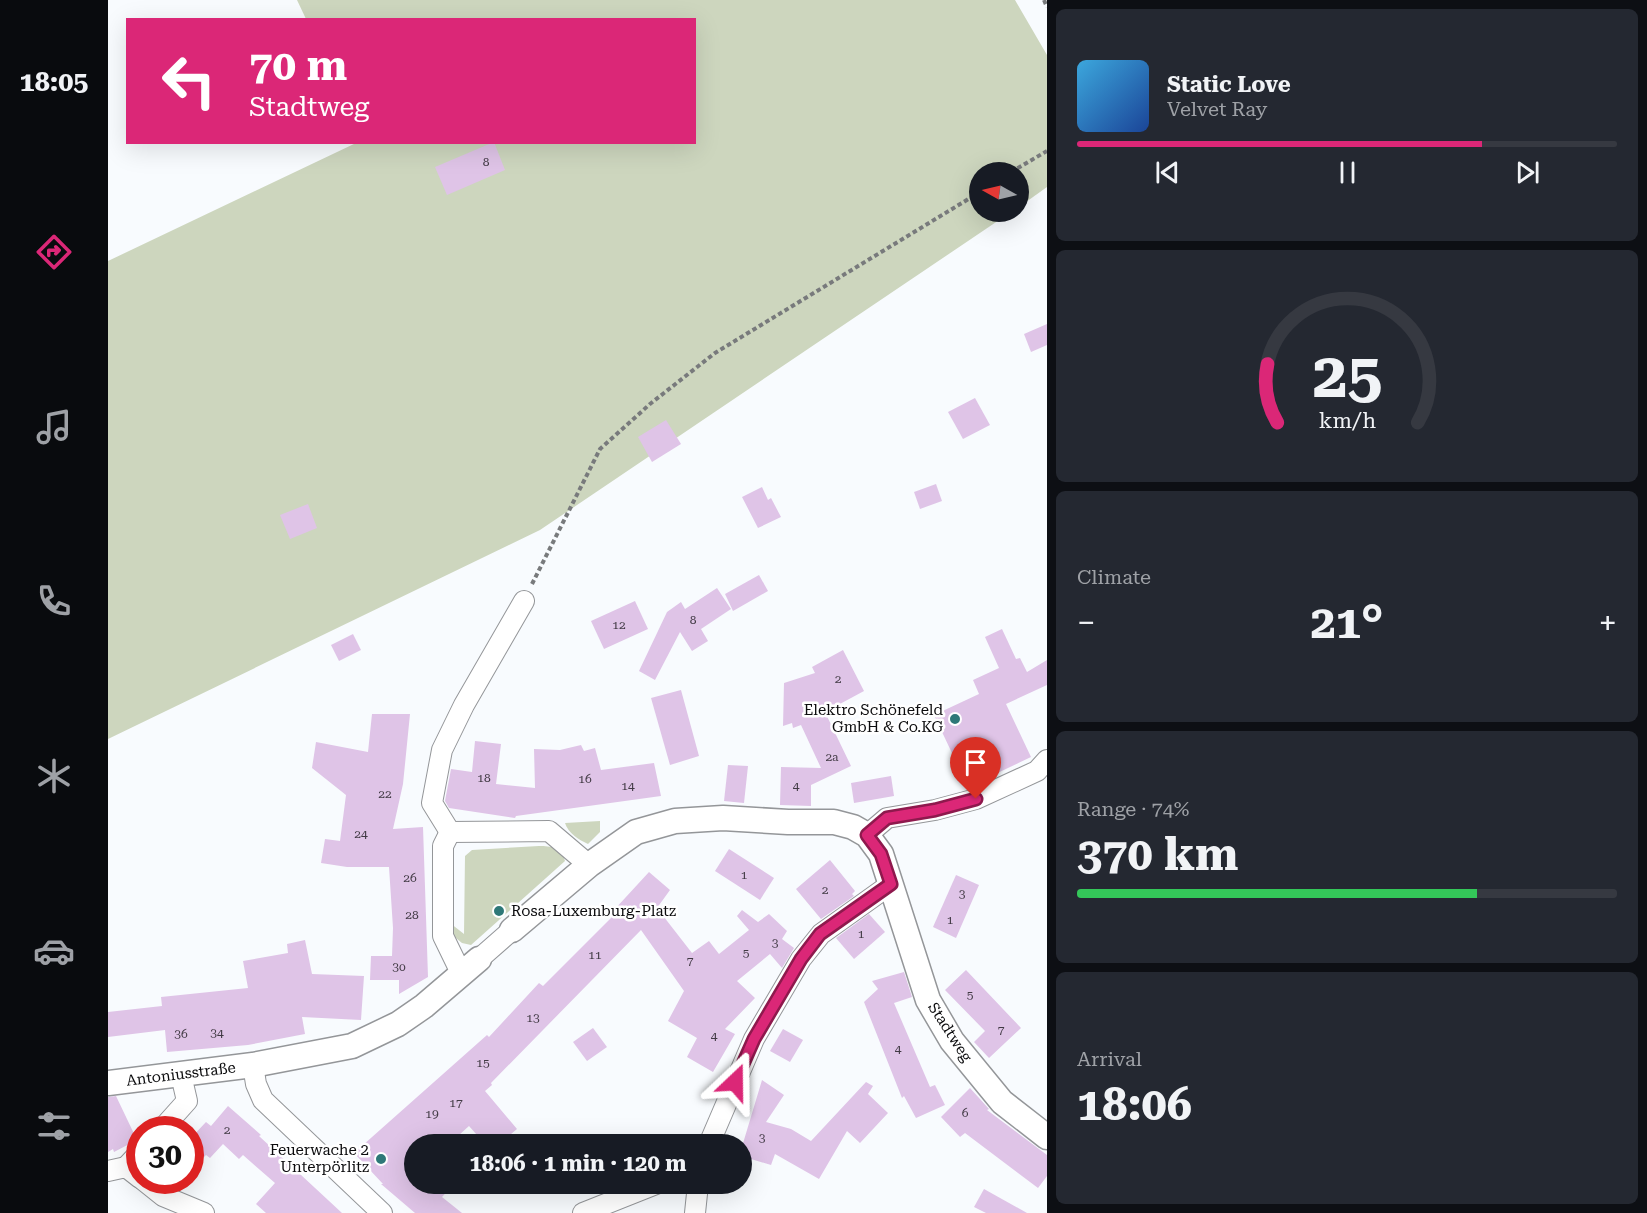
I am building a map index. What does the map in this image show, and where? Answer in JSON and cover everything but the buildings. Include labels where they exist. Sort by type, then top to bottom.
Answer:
[{"type":"street","points":[[450,832],[432,803],[442,750],[464,705],[524,601]]},
{"type":"street","points":[[382,1213],[263,1100],[256,1084],[253,1065],[352,1046],[398,1024],[424,1006],[589,865],[636,832],[675,821],[723,818],[834,822],[853,827],[867,835],[887,818],[935,810],[976,799],[1037,771],[1047,760]]},
{"type":"street","points":[[450,832],[549,831],[589,865]]},
{"type":"street","points":[[450,832],[443,846],[442,936],[470,966]]},
{"type":"street","name":"Stadtweg","points":[[867,835],[881,854],[928,1000],[952,1041],[1002,1102],[1047,1137]]},
{"type":"street","points":[[713,1134],[754,1039],[801,959],[820,934],[891,884]]},
{"type":"street","name":"Antoniusstraße","points":[[108,1083],[253,1065]]},
{"type":"street","points":[[174,1116],[187,1101],[181,1075]]},
{"type":"street","points":[[160,1194],[204,1213]]},
{"type":"street","points":[[583,1213],[631,1194]]},
{"type":"street","points":[[695,1213],[697,1194]]},
{"type":"path","points":[[1044,0],[1047,7]]},
{"type":"path","points":[[1028,162],[1047,151]]},
{"type":"path","points":[[524,601],[600,449],[650,404],[715,353],[969,199]]},
{"type":"green space","points":[[297,0],[1015,0],[1047,55],[1047,187],[1029,200],[1029,162],[969,162],[969,222],[996,222],[540,530],[108,739],[108,261],[354,144],[696,144],[696,18],[306,18]]},
{"type":"green space","points":[[600,821],[600,832],[588,844],[574,836],[565,823]]},
{"type":"green space","points":[[539,846],[559,850],[565,861],[471,945],[462,943],[451,934],[450,923],[464,934],[465,856],[472,850]]},
{"type":"place","name":"Elektro Schönefeld GmbH & Co.KG","points":[[955,719]]},
{"type":"place","name":"Rosa-Luxemburg-Platz","points":[[499,911]]},
{"type":"place","name":"Feuerwache 2 Unterpörlitz","points":[[381,1159]]},
{"type":"route","points":[[735,1082],[754,1039],[801,959],[820,934],[891,884],[881,854],[867,835],[887,818],[935,810],[976,799]]}]
